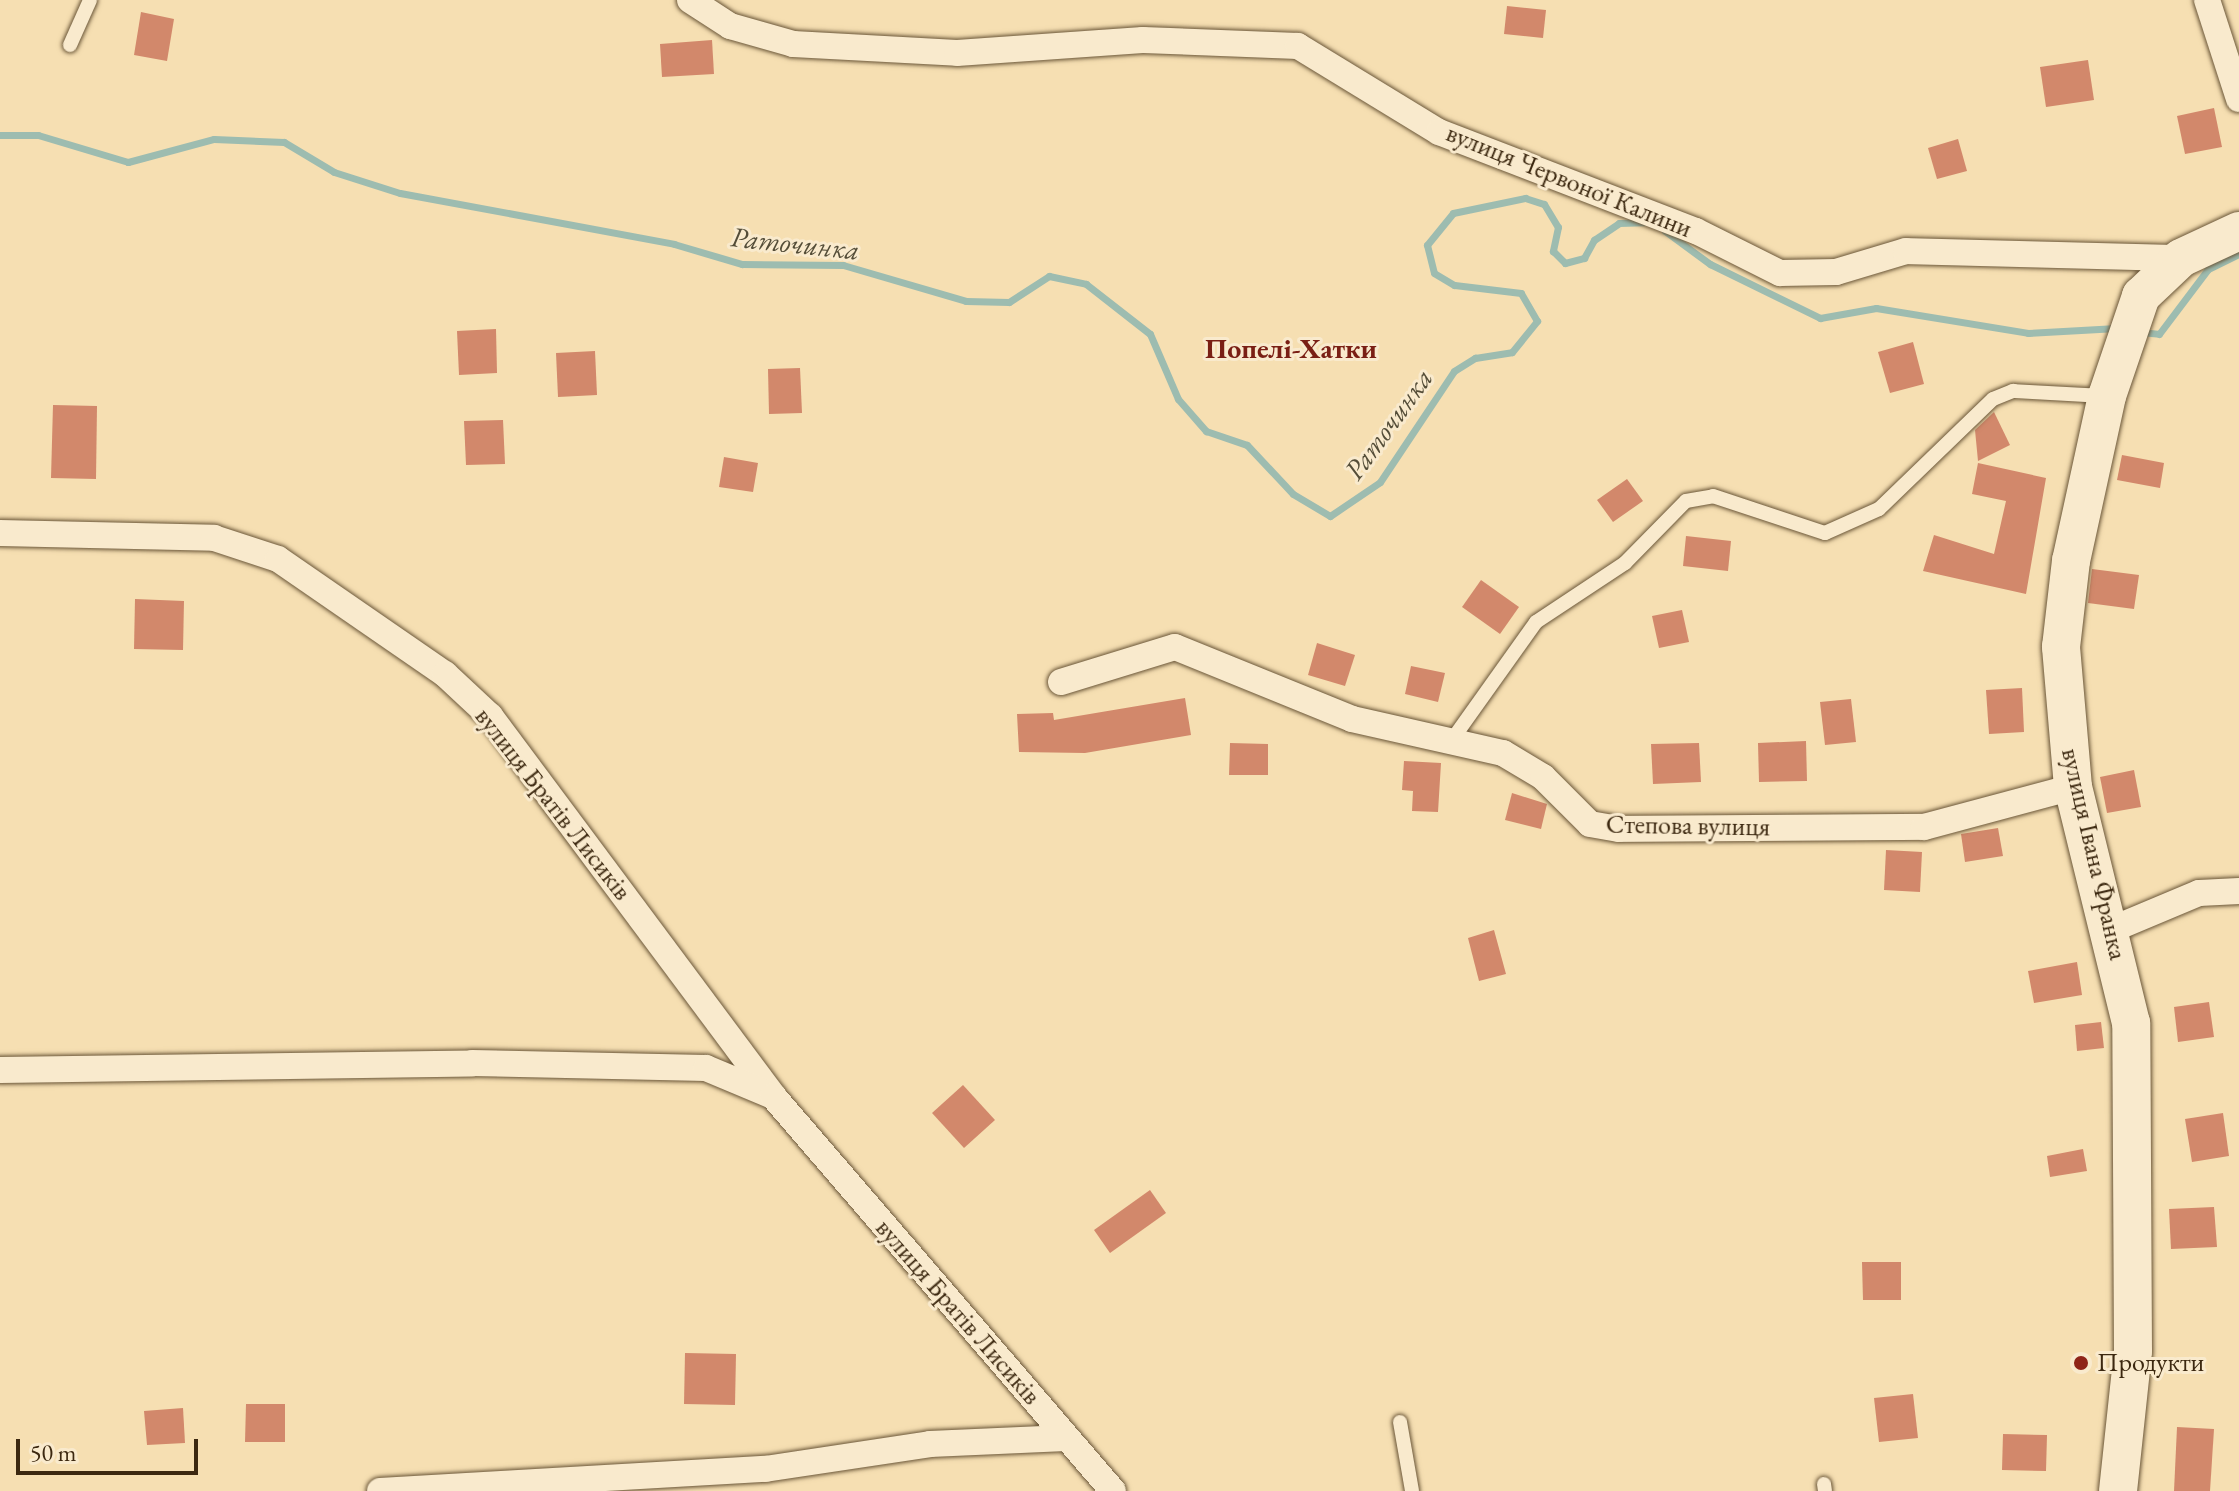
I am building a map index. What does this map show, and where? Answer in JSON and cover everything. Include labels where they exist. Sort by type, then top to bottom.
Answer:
[{"type":"main road","name":"вулиця Івана Франка","points":[[2118,1491],[2133,1351],[2137,1134],[2131,1023],[2113,929],[2073,787],[2061,647],[2071,561],[2112,380],[2133,317],[2152,283],[2181,258],[2239,231]]},
{"type":"street","name":"вулиця Червоної Калини","points":[[690,0],[730,26],[793,44],[957,53],[1143,40],[1298,46],[1439,132],[1696,231],[1780,273],[1836,272],[1906,251],[2181,258]]},
{"type":"street","points":[[2207,0],[2239,99]]},
{"type":"street","name":"вулиця Братів Лисиків","points":[[0,533],[214,538],[278,559],[445,674],[490,716],[773,1096],[1113,1491]]},
{"type":"street","name":"Степова вулиця","points":[[1061,682],[1175,647],[1352,719],[1454,737],[1503,753],[1543,777],[1590,824],[1619,829],[1924,827],[2073,787]]},
{"type":"street","points":[[2113,929],[2199,893],[2239,891]]},
{"type":"street","name":"вулиця Братів Лисиків","points":[[0,1070],[472,1063],[706,1068],[773,1096]]},
{"type":"street","points":[[380,1491],[765,1469],[930,1444],[1066,1438]]},
{"type":"lane","points":[[70,45],[90,0]]},
{"type":"lane","points":[[1454,737],[1536,622],[1625,563],[1686,501],[1713,496],[1825,533],[1879,509],[1993,399],[2026,390],[2112,380]]},
{"type":"lane","points":[[1400,1422],[1412,1491]]},
{"type":"building","points":[[1507,6],[1546,10],[1543,38],[1504,34]]},
{"type":"building","points":[[141,12],[174,19],[167,61],[134,55]]},
{"type":"building","points":[[712,40],[714,74],[662,77],[660,44]]},
{"type":"building","points":[[2088,60],[2094,100],[2046,107],[2040,67]]},
{"type":"building","points":[[2214,108],[2222,147],[2185,154],[2177,116]]},
{"type":"building","points":[[1958,139],[1967,171],[1937,179],[1928,148]]},
{"type":"building","points":[[496,329],[497,373],[459,375],[457,331]]},
{"type":"building","points":[[1913,342],[1924,384],[1890,393],[1878,352]]},
{"type":"building","points":[[595,351],[597,395],[558,397],[556,353]]},
{"type":"building","points":[[800,368],[802,413],[769,414],[768,369]]},
{"type":"building","points":[[53,405],[97,406],[96,479],[51,478]]},
{"type":"building","points":[[1994,412],[2010,445],[1978,461],[1975,430]]},
{"type":"building","points":[[503,420],[505,464],[466,465],[464,421]]},
{"type":"building","points":[[2122,455],[2164,463],[2160,488],[2117,480]]},
{"type":"building","points":[[724,457],[758,463],[753,492],[719,487]]},
{"type":"building","points":[[1978,463],[2046,478],[2026,594],[1923,571],[1934,535],[1994,554],[2006,501],[1972,494]]},
{"type":"building","points":[[1627,479],[1643,501],[1613,522],[1597,500]]},
{"type":"building","points":[[1686,536],[1731,541],[1728,571],[1683,566]]},
{"type":"building","points":[[2092,569],[2139,575],[2134,609],[2088,603]]},
{"type":"building","points":[[1481,580],[1519,607],[1500,634],[1462,607]]},
{"type":"building","points":[[135,599],[184,601],[183,650],[134,649]]},
{"type":"building","points":[[1682,610],[1689,642],[1659,648],[1652,616]]},
{"type":"building","points":[[1317,643],[1355,655],[1345,686],[1308,675]]},
{"type":"building","points":[[1411,666],[1445,673],[1438,702],[1405,694]]},
{"type":"building","points":[[2022,688],[2024,732],[1989,734],[1986,690]]},
{"type":"building","points":[[1185,698],[1191,735],[1085,753],[1019,752],[1017,714],[1053,713],[1054,720]]},
{"type":"building","points":[[1851,699],[1856,742],[1825,745],[1820,702]]},
{"type":"building","points":[[1806,741],[1807,781],[1759,782],[1758,743]]},
{"type":"building","points":[[1230,743],[1268,744],[1268,775],[1229,775]]},
{"type":"building","points":[[1699,743],[1701,782],[1653,784],[1651,744]]},
{"type":"building","points":[[1404,761],[1441,763],[1438,812],[1412,811],[1413,791],[1402,790]]},
{"type":"building","points":[[2134,770],[2141,807],[2107,813],[2100,777]]},
{"type":"building","points":[[1512,793],[1547,804],[1541,829],[1505,820]]},
{"type":"building","points":[[1998,828],[2003,856],[1965,862],[1961,834]]},
{"type":"building","points":[[1886,850],[1922,852],[1920,892],[1884,890]]},
{"type":"building","points":[[1494,930],[1506,974],[1479,981],[1468,938]]},
{"type":"building","points":[[2077,962],[2082,995],[2034,1003],[2028,971]]},
{"type":"building","points":[[2209,1002],[2214,1037],[2178,1042],[2174,1007]]},
{"type":"building","points":[[2101,1022],[2104,1048],[2077,1051],[2075,1025]]},
{"type":"building","points":[[963,1085],[995,1120],[964,1148],[932,1113]]},
{"type":"building","points":[[2223,1113],[2229,1156],[2192,1162],[2185,1119]]},
{"type":"building","points":[[2083,1149],[2087,1171],[2050,1177],[2047,1156]]},
{"type":"building","points":[[1150,1190],[1166,1213],[1110,1253],[1094,1230]]},
{"type":"building","points":[[2214,1207],[2217,1247],[2171,1249],[2169,1209]]},
{"type":"building","points":[[1862,1262],[1901,1262],[1901,1300],[1863,1300]]},
{"type":"building","points":[[685,1353],[736,1354],[735,1405],[684,1404]]},
{"type":"building","points":[[1913,1394],[1918,1438],[1879,1442],[1874,1398]]},
{"type":"building","points":[[246,1404],[285,1404],[285,1442],[245,1442]]},
{"type":"building","points":[[183,1408],[185,1443],[147,1445],[144,1411]]},
{"type":"building","points":[[2177,1427],[2214,1429],[2210,1491],[2174,1491]]},
{"type":"building","points":[[2003,1434],[2047,1435],[2046,1471],[2002,1470]]},
{"type":"waterway","name":"Раточинка","points":[[0,135],[38,135],[128,162],[214,139],[284,142],[334,172],[400,193],[674,244],[742,264],[843,265],[966,301],[1009,302],[1049,276],[1086,284],[1150,334],[1178,399],[1206,431],[1247,445],[1293,494],[1330,516],[1380,482],[1454,371],[1475,358],[1512,352],[1537,321],[1521,293],[1454,285],[1434,273],[1427,245],[1453,213],[1525,198],[1544,204],[1558,227],[1553,251],[1565,263],[1584,258],[1594,240],[1619,223],[1644,222]]},
{"type":"waterway","name":"Раточинка","points":[[1665,231],[1710,264],[1820,318],[1876,308],[2028,333],[2117,328]]},
{"type":"waterway","name":"Раточинка","points":[[2141,332],[2159,334],[2208,269],[2239,254]]},
{"type":"place","name":"Продукти","points":[[2081,1363]]},
{"type":"district","name":"Попелі-Хатки","points":[[1291,348]]}]
